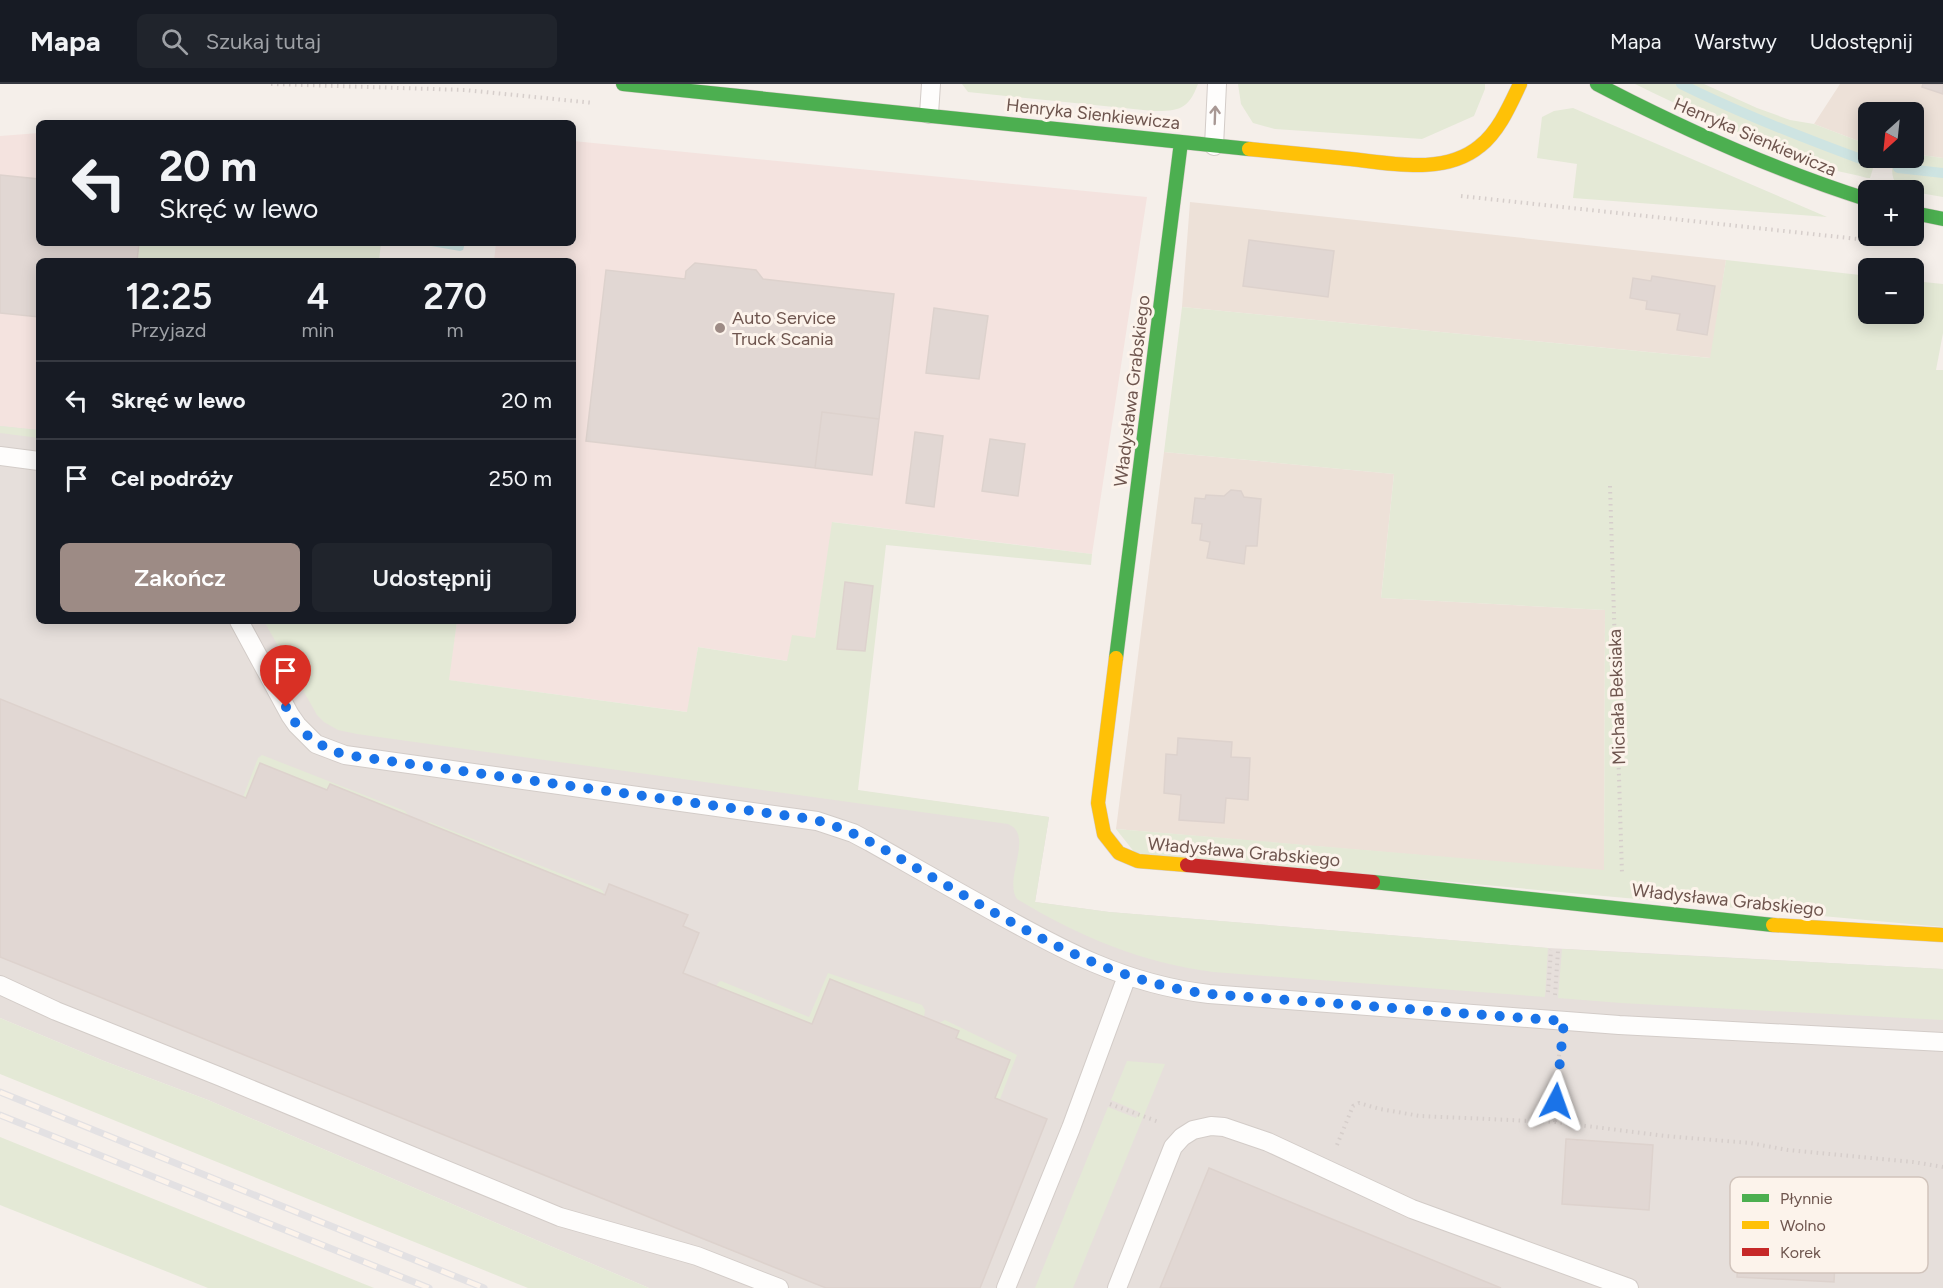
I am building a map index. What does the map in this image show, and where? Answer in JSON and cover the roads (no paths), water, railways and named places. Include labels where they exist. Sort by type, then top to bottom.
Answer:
[{"type":"street","name":"Henryka Sienkiewicza","points":[[623,84],[1412,165],[1435,164],[1467,156],[1484,145],[1505,116],[1520,84]]},
{"type":"street","name":"Henryka Sienkiewicza","points":[[1598,84],[1666,120],[1752,159],[1858,197]]},
{"type":"street","name":"Władysława Grabskiego","points":[[1181,142],[1098,803],[1104,834],[1119,853],[1138,861],[1445,888],[1785,926],[1943,935]]},
{"type":"street","points":[[1924,215],[1943,219]]},
{"type":"lane","points":[[929,114],[931,84]]},
{"type":"lane","points":[[1214,146],[1217,84]]},
{"type":"lane","points":[[0,456],[36,461]]},
{"type":"lane","points":[[241,624],[293,721],[316,744],[330,750],[345,755],[818,821],[853,833],[870,842],[1061,950],[1127,976],[1164,986],[1209,994],[1564,1021],[1943,1042]]},
{"type":"lane","points":[[1006,1288],[1071,1128],[1127,976]]},
{"type":"lane","points":[[0,985],[56,1011],[560,1217],[697,1256],[779,1288]]},
{"type":"lane","points":[[1116,1288],[1173,1147],[1188,1133],[1205,1127],[1218,1126],[1268,1142],[1412,1209],[1629,1288]]},
{"type":"waterway","points":[[1681,84],[1772,125],[1858,158]]},
{"type":"waterway","points":[[1898,168],[1943,173]]},
{"type":"railway","points":[[0,1092],[484,1288]]},
{"type":"railway","points":[[0,1115],[429,1288]]},
{"type":"place","name":"Auto Service Truck Scania","points":[[720,328]]}]
